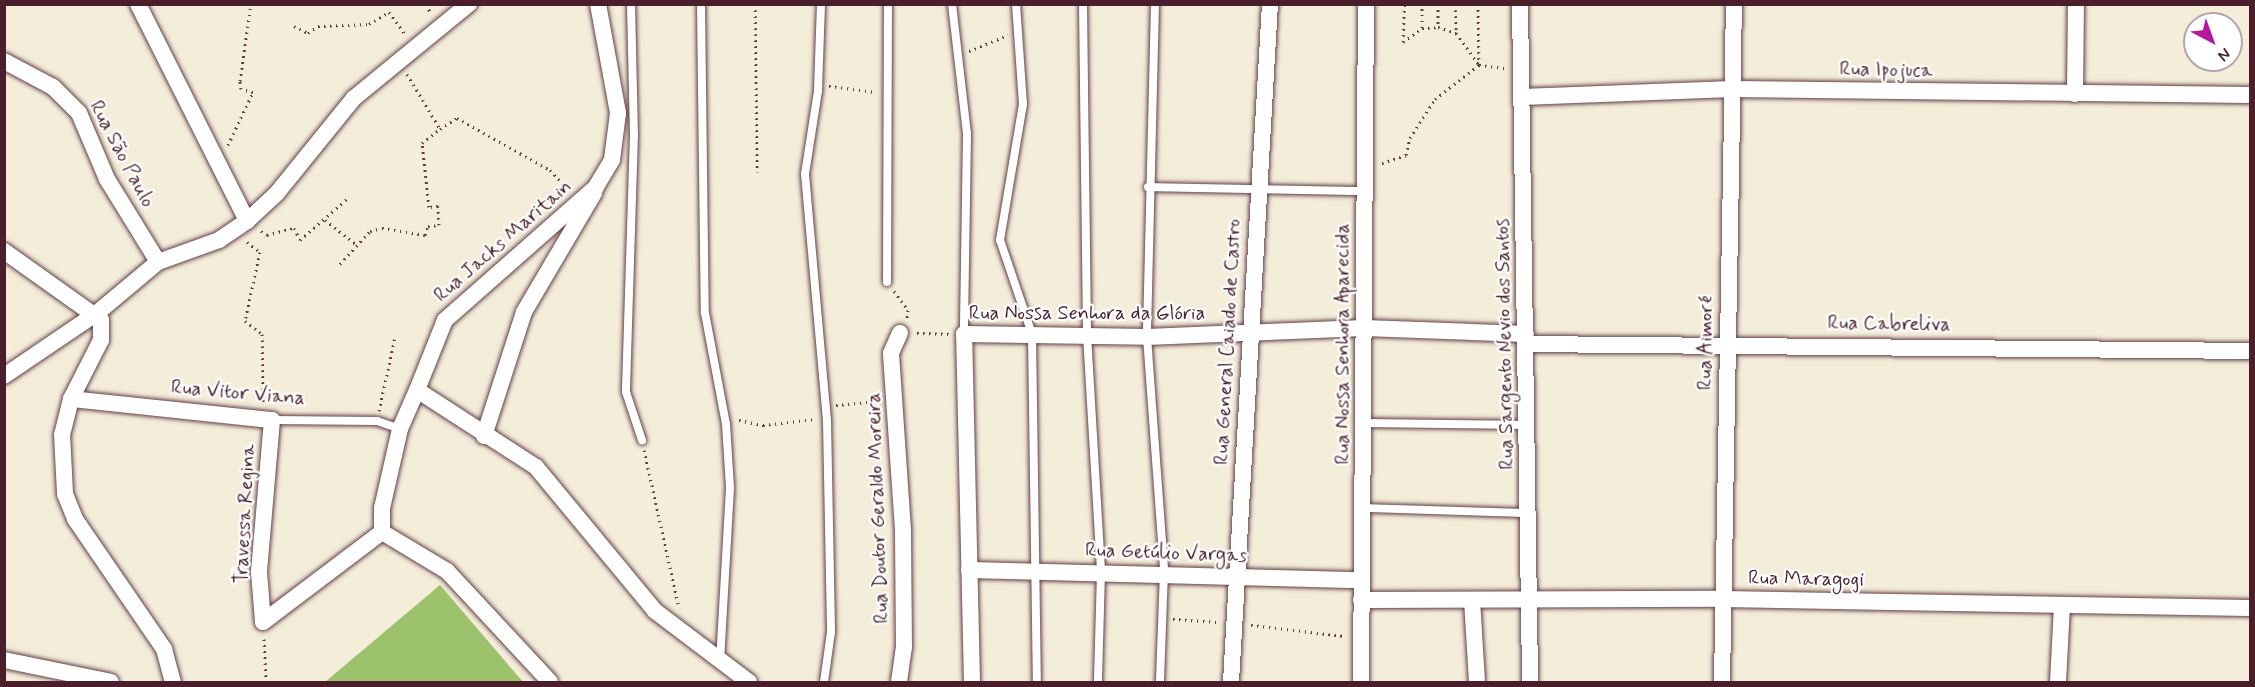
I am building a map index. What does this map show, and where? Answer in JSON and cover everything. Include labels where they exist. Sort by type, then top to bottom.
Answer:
[{"type":"street","points":[[138,4],[241,226]]},
{"type":"street","points":[[4,376],[97,313],[158,262],[241,226],[277,193],[354,98],[469,4]]},
{"type":"street","name":"Rua Jacks Maritain","points":[[382,532],[382,508],[400,429],[445,320],[596,187],[618,136],[598,4]]},
{"type":"street","name":"Rua General Caiado de Castro","points":[[1231,682],[1239,576],[1248,333],[1270,4]]},
{"type":"street","name":"Rua Nossa Senhora Aparecida","points":[[1362,682],[1361,580],[1366,423],[1364,165],[1366,4]]},
{"type":"street","name":"Rua Sargento Nevio dos Santos","points":[[1521,4],[1530,682]]},
{"type":"street","name":"Rua Aimoré","points":[[1722,682],[1734,4]]},
{"type":"street","points":[[2075,94],[2076,4]]},
{"type":"street","name":"Rua São Paulo","points":[[4,61],[53,87],[79,113],[107,179],[158,262]]},
{"type":"street","name":"Rua Ipojuca","points":[[1522,97],[1732,89],[2250,95]]},
{"type":"street","points":[[484,436],[524,312],[596,187]]},
{"type":"street","points":[[4,251],[97,313],[101,340],[71,399],[62,435],[65,494],[80,528],[164,649],[173,682]]},
{"type":"street","name":"Rua Nossa Senhora da Glória","points":[[964,334],[1147,337],[1364,328],[1526,339]]},
{"type":"street","name":"Rua Doutor Geraldo Moreira","points":[[899,682],[904,648],[897,399],[891,353],[900,333]]},
{"type":"street","points":[[964,334],[972,682]]},
{"type":"street","name":"Rua Cabreliva","points":[[1526,339],[2250,351]]},
{"type":"street","points":[[417,390],[484,436],[536,467],[655,611],[685,637],[749,682]]},
{"type":"street","name":"Rua Vitor Viana","points":[[71,399],[268,419]]},
{"type":"street","name":"Travessa Regina","points":[[263,622],[259,572],[268,419]]},
{"type":"street","points":[[263,622],[382,532],[447,571],[550,682]]},
{"type":"street","name":"Rua Getúlio Vargas","points":[[969,570],[1164,572],[1361,580]]},
{"type":"street","name":"Rua Maragogi","points":[[1361,600],[1722,599],[2250,608]]},
{"type":"street","points":[[1472,600],[1478,682]]},
{"type":"street","points":[[2058,682],[2062,604]]},
{"type":"street","points":[[4,660],[111,682]]},
{"type":"lane","points":[[632,4],[634,134],[626,392],[642,440]]},
{"type":"lane","points":[[700,4],[705,313],[723,417],[730,488],[719,662]]},
{"type":"lane","points":[[821,4],[819,85],[805,174],[826,418],[831,632],[824,682]]},
{"type":"lane","points":[[887,282],[888,4]]},
{"type":"lane","points":[[952,4],[967,134],[964,334]]},
{"type":"lane","points":[[1016,4],[1022,129],[1000,240],[1032,334],[1037,682]]},
{"type":"lane","points":[[1083,4],[1087,335],[1101,572],[1098,682]]},
{"type":"lane","points":[[1155,4],[1148,187],[1147,337],[1164,572],[1160,682]]},
{"type":"lane","points":[[1148,187],[1257,187],[1364,191]]},
{"type":"lane","name":"Rua Vitor Viana","points":[[268,419],[377,422],[400,429]]},
{"type":"lane","points":[[1366,423],[1528,425]]},
{"type":"lane","points":[[1365,508],[1528,513]]},
{"type":"path","points":[[226,150],[253,92],[241,89],[240,81],[251,4]]},
{"type":"path","points":[[755,4],[757,172]]},
{"type":"path","points":[[1404,4],[1403,42],[1422,28],[1438,27],[1456,33]]},
{"type":"path","points":[[1422,4],[1422,28]]},
{"type":"path","points":[[1438,4],[1438,27]]},
{"type":"path","points":[[1455,4],[1456,33],[1479,65]]},
{"type":"path","points":[[1478,4],[1479,65]]},
{"type":"path","points":[[294,26],[308,33],[318,26],[369,24],[389,12],[415,48]]},
{"type":"path","points":[[957,56],[1018,32]]},
{"type":"path","points":[[1364,165],[1406,155],[1410,138],[1436,99],[1479,65],[1521,69]]},
{"type":"path","points":[[406,72],[440,129]]},
{"type":"path","points":[[819,85],[887,92]]},
{"type":"path","points":[[340,264],[357,245],[382,228],[425,235],[428,226],[439,225],[438,206],[429,207],[422,143],[457,118],[550,170],[579,202]]},
{"type":"path","points":[[241,226],[267,235],[294,228],[300,240],[348,198]]},
{"type":"path","points":[[325,220],[357,245]]},
{"type":"path","points":[[241,226],[260,252],[245,321],[262,334],[268,419]]},
{"type":"path","points":[[887,282],[908,310],[900,333]]},
{"type":"path","name":"Rua Nossa Senhora da Glória","points":[[900,333],[964,334]]},
{"type":"path","points":[[377,422],[395,337]]},
{"type":"path","points":[[825,406],[897,399]]},
{"type":"path","points":[[723,417],[763,424],[826,418]]},
{"type":"path","points":[[642,440],[685,637]]},
{"type":"path","points":[[1162,619],[1235,623],[1361,638]]},
{"type":"path","points":[[263,622],[266,682]]},
{"type":"green space","points":[[440,585],[523,682],[325,682]]}]
